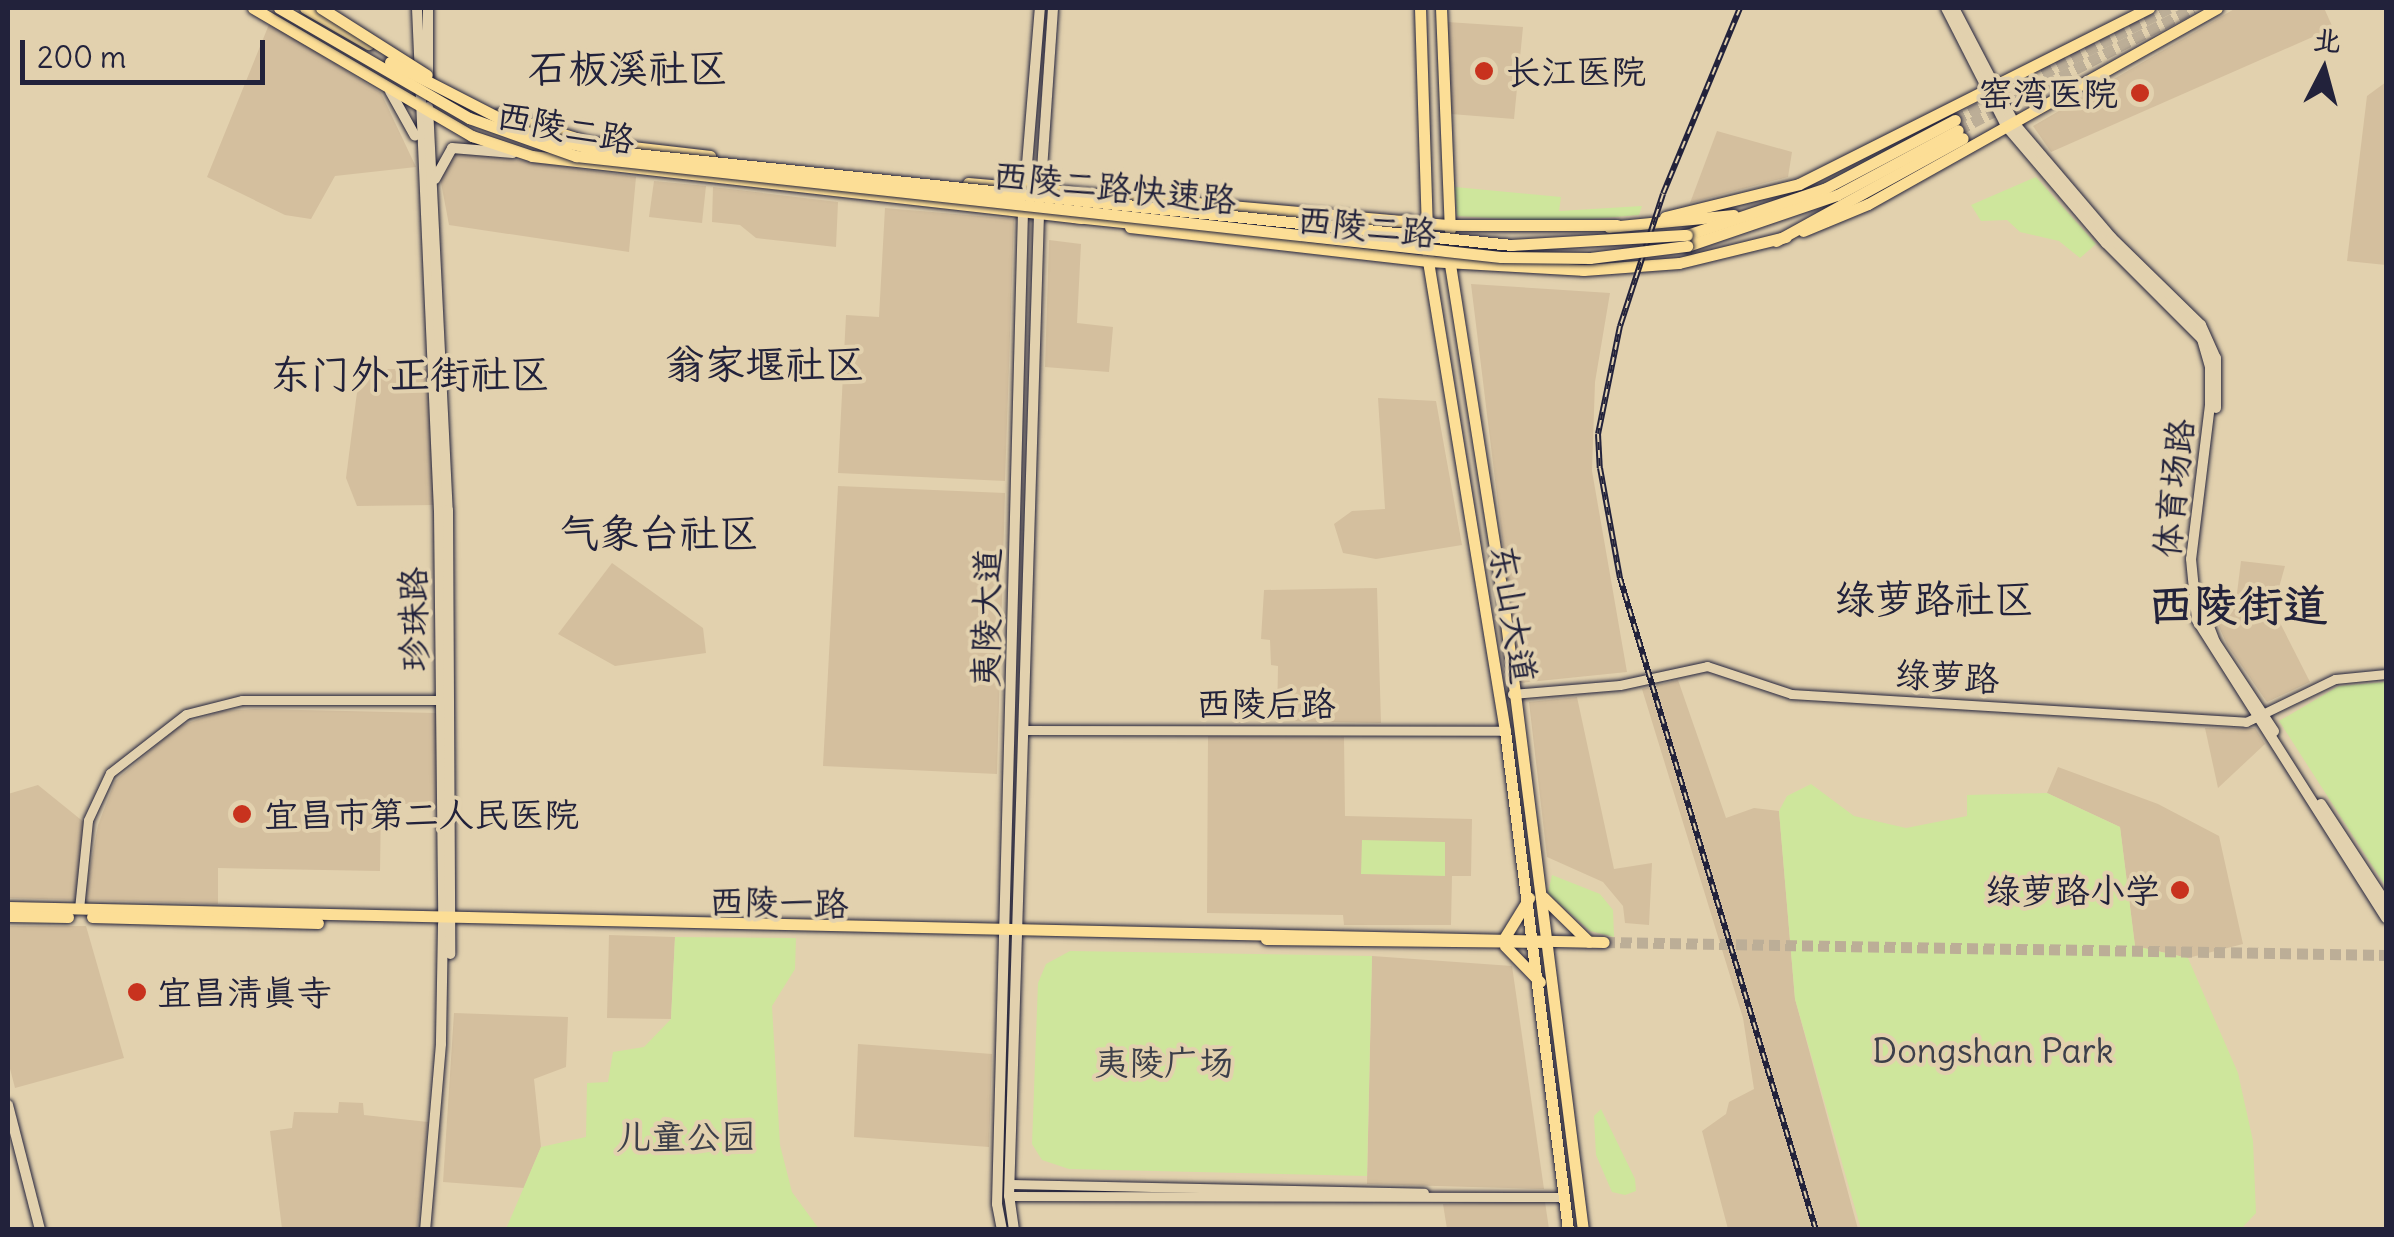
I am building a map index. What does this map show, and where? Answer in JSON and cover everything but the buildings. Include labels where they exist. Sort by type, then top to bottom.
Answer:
[{"type":"main road","name":"西陵二路","points":[[254,8],[490,144],[532,156],[1428,261],[1584,270],[1679,263],[1776,241],[1868,204],[2217,8]]},
{"type":"main road","name":"西陵二路快速路","points":[[279,8],[469,118],[576,156],[1424,248],[1590,258],[1687,240],[1837,196],[1959,129]]},
{"type":"main road","name":"西陵二路快速路","points":[[290,8],[526,132],[598,150],[1512,245],[1687,240],[1824,189],[1959,129]]},
{"type":"main road","name":"西陵二路","points":[[305,8],[423,75],[531,126],[589,142],[1024,188],[1450,225],[1609,226],[1800,184],[2149,8]]},
{"type":"main road","points":[[321,8],[458,99]]},
{"type":"main road","name":"珍珠路","points":[[418,8],[423,75]]},
{"type":"main road","name":"珍珠路","points":[[428,8],[423,108],[448,510],[447,922],[428,1230]]},
{"type":"main road","name":"夷陵大道","points":[[1014,1230],[1009,1190],[1023,213],[1040,8]]},
{"type":"main road","name":"夷陵大道","points":[[1002,1230],[997,1204],[1026,730],[1039,214],[1053,8]]},
{"type":"main road","name":"东山大道","points":[[1420,8],[1428,261],[1536,897]]},
{"type":"main road","name":"东山大道","points":[[1441,8],[1449,262],[1516,694],[1536,897],[1540,982],[1568,1230]]},
{"type":"main road","points":[[1946,8],[1988,90]]},
{"type":"main road","points":[[1954,8],[1988,90]]},
{"type":"main road","points":[[386,86],[404,108],[419,152]]},
{"type":"main road","name":"体育场路","points":[[1988,90],[2010,124],[2106,243],[2182,312],[2207,350],[2210,405],[2192,594],[2208,645],[2386,903]]},
{"type":"main road","name":"珍珠路","points":[[423,108],[419,152],[438,512],[447,922]]},
{"type":"main road","points":[[1776,241],[1959,129]]},
{"type":"main road","points":[[432,210],[436,171],[452,148],[532,156]]},
{"type":"main road","points":[[1609,226],[1708,221],[1824,189]]},
{"type":"main road","points":[[1077,200],[1108,197],[1336,223],[1409,220]]},
{"type":"main road","points":[[1075,217],[1424,248]]},
{"type":"main road","name":"体育场路","points":[[2262,718],[2386,918]]},
{"type":"main road","points":[[1540,982],[1505,941],[1536,897],[1589,942]]},
{"type":"main road","name":"西陵一路","points":[[8,908],[447,922]]},
{"type":"main road","name":"西陵一路","points":[[8,916],[1604,942]]},
{"type":"main road","name":"东山大道","points":[[1539,942],[1584,1230]]},
{"type":"main road","points":[[8,1106],[40,1230]]},
{"type":"street","name":"绿萝路","points":[[1500,696],[1620,684],[1708,666],[1792,694],[2262,718]]},
{"type":"street","points":[[2262,718],[2335,679],[2386,674]]},
{"type":"street","points":[[79,909],[88,820],[110,774],[186,714],[242,700],[441,700]]},
{"type":"street","name":"西陵后路","points":[[1026,730],[1506,731]]},
{"type":"street","points":[[1009,1190],[1564,1197]]},
{"type":"shaded area","points":[[2236,8],[2324,8],[2333,28],[2051,152],[2033,126]]},
{"type":"shaded area","points":[[270,22],[381,93],[416,167],[335,176],[311,219],[285,215],[207,177]]},
{"type":"shaded area","name":"长江医院","points":[[1447,22],[1523,27],[1514,119],[1451,114]]},
{"type":"shaded area","points":[[2386,82],[2386,265],[2347,261],[2367,96]]},
{"type":"shaded area","points":[[1717,131],[1792,152],[1788,177],[1690,203]]},
{"type":"shaded area","points":[[457,151],[636,177],[629,252],[449,225],[439,172]]},
{"type":"shaded area","points":[[654,181],[706,186],[702,223],[649,217]]},
{"type":"shaded area","points":[[713,187],[838,202],[836,247],[756,238],[740,225],[712,222]]},
{"type":"shaded area","points":[[885,208],[1014,219],[1005,481],[838,473],[846,315],[879,317]]},
{"type":"shaded area","points":[[1049,240],[1081,244],[1077,323],[1113,327],[1109,372],[1045,367]]},
{"type":"shaded area","points":[[1471,284],[1610,293],[1595,382],[1592,471],[1627,672],[1520,683]]},
{"type":"shaded area","points":[[360,369],[427,369],[434,505],[357,506],[346,478]]},
{"type":"shaded area","points":[[1378,398],[1436,401],[1462,545],[1376,559],[1343,553],[1334,524],[1352,511],[1385,509]]},
{"type":"shaded area","points":[[838,486],[1005,493],[997,774],[823,766]]},
{"type":"shaded area","points":[[2241,561],[2285,566],[2273,609],[2310,682],[2267,702],[2227,645],[2207,599],[2236,601]]},
{"type":"shaded area","points":[[612,563],[703,628],[706,653],[615,666],[558,634]]},
{"type":"shaded area","points":[[1377,588],[1381,723],[1277,721],[1278,666],[1271,665],[1270,640],[1261,639],[1264,590]]},
{"type":"shaded area","points":[[1678,680],[1726,818],[1754,808],[1779,811],[1795,999],[1858,1229],[1728,1229],[1702,1131],[1726,1114],[1729,1102],[1754,1089],[1743,1018],[1642,689]]},
{"type":"shaded area","points":[[1577,697],[1614,869],[1652,863],[1649,925],[1625,923],[1623,906],[1603,882],[1547,857],[1529,702]]},
{"type":"shaded area","name":"宜昌市第二人民医院","points":[[222,711],[436,713],[436,805],[381,803],[380,871],[218,868],[218,904],[84,900],[98,825],[115,781],[179,726]]},
{"type":"shaded area","points":[[2205,728],[2255,728],[2265,744],[2218,788]]},
{"type":"shaded area","points":[[1208,736],[1344,737],[1345,816],[1472,819],[1471,876],[1452,876],[1451,925],[1344,925],[1343,915],[1207,913]]},
{"type":"shaded area","name":"绿萝路小学","points":[[2058,767],[2158,804],[2219,836],[2243,944],[2188,958],[2135,946],[2120,827],[2047,793]]},
{"type":"shaded area","points":[[38,785],[85,823],[76,900],[8,898],[8,794]]},
{"type":"shaded area","points":[[8,926],[86,926],[124,1058],[15,1088],[8,1061]]},
{"type":"shaded area","points":[[609,935],[675,937],[671,1019],[607,1018]]},
{"type":"shaded area","points":[[1372,956],[1512,966],[1544,1189],[1367,1184]]},
{"type":"shaded area","points":[[454,1013],[568,1017],[566,1067],[534,1079],[541,1147],[524,1188],[443,1182]]},
{"type":"shaded area","points":[[858,1044],[992,1054],[989,1147],[854,1137]]},
{"type":"shaded area","points":[[339,1102],[363,1103],[364,1115],[428,1122],[417,1229],[282,1229],[270,1131],[292,1128],[294,1112],[338,1113]]},
{"type":"shaded area","points":[[1545,1202],[1549,1229],[1447,1229],[1443,1204]]},
{"type":"green space","points":[[2036,177],[2096,244],[2080,258],[2059,241],[2020,232],[2007,220],[1981,221],[1971,205]]},
{"type":"green space","points":[[1455,187],[1561,197],[1559,211],[1642,206],[1639,215],[1556,222],[1457,216]]},
{"type":"green space","points":[[2386,682],[2386,887],[2279,721],[2339,686]]},
{"type":"green space","name":"Dongshan Park","points":[[1811,784],[1854,816],[1906,828],[1967,816],[1967,795],[2047,793],[2120,827],[2135,946],[2188,958],[2238,1073],[2253,1141],[2256,1213],[2241,1229],[1861,1229],[1795,999],[1779,811],[1787,796]]},
{"type":"green space","points":[[1362,840],[1445,842],[1445,876],[1361,874]]},
{"type":"green space","points":[[1552,875],[1600,894],[1613,910],[1614,937],[1590,931],[1548,893]]},
{"type":"green space","name":"儿童公园","points":[[675,937],[796,938],[795,969],[772,1006],[780,1145],[792,1192],[819,1229],[506,1229],[541,1147],[586,1137],[587,1083],[608,1082],[613,1052],[644,1047],[671,1019]]},
{"type":"green space","name":"夷陵广场","points":[[1070,951],[1372,956],[1367,1176],[1069,1169],[1042,1160],[1032,1144],[1038,983],[1046,964]]},
{"type":"green space","points":[[1601,1109],[1635,1179],[1636,1191],[1625,1195],[1612,1192],[1596,1155],[1594,1116]]},
{"type":"tunnel","points":[[1955,120],[2169,8]]},
{"type":"tunnel","points":[[1958,130],[2193,8]]},
{"type":"tunnel","points":[[1604,942],[2386,955]]},
{"type":"railway","points":[[1740,8],[1663,194],[1620,326],[1598,434],[1600,468],[1620,578],[1816,1230]]},
{"type":"place","name":"长江医院","points":[[1484,71]]},
{"type":"place","name":"窑湾医院","points":[[2140,93]]},
{"type":"place","name":"宜昌市第二人民医院","points":[[242,814]]},
{"type":"place","name":"绿萝路小学","points":[[2180,890]]},
{"type":"place","name":"宜昌清真寺","points":[[137,992]]},
{"type":"district","name":"石板溪社区","points":[[628,68]]},
{"type":"district","name":"翁家堰社区","points":[[765,364]]},
{"type":"district","name":"东门外正街社区","points":[[410,374]]},
{"type":"district","name":"气象台社区","points":[[659,533]]},
{"type":"district","name":"绿萝路社区","points":[[1934,599]]},
{"type":"district","name":"西陵街道","points":[[2238,606]]}]
